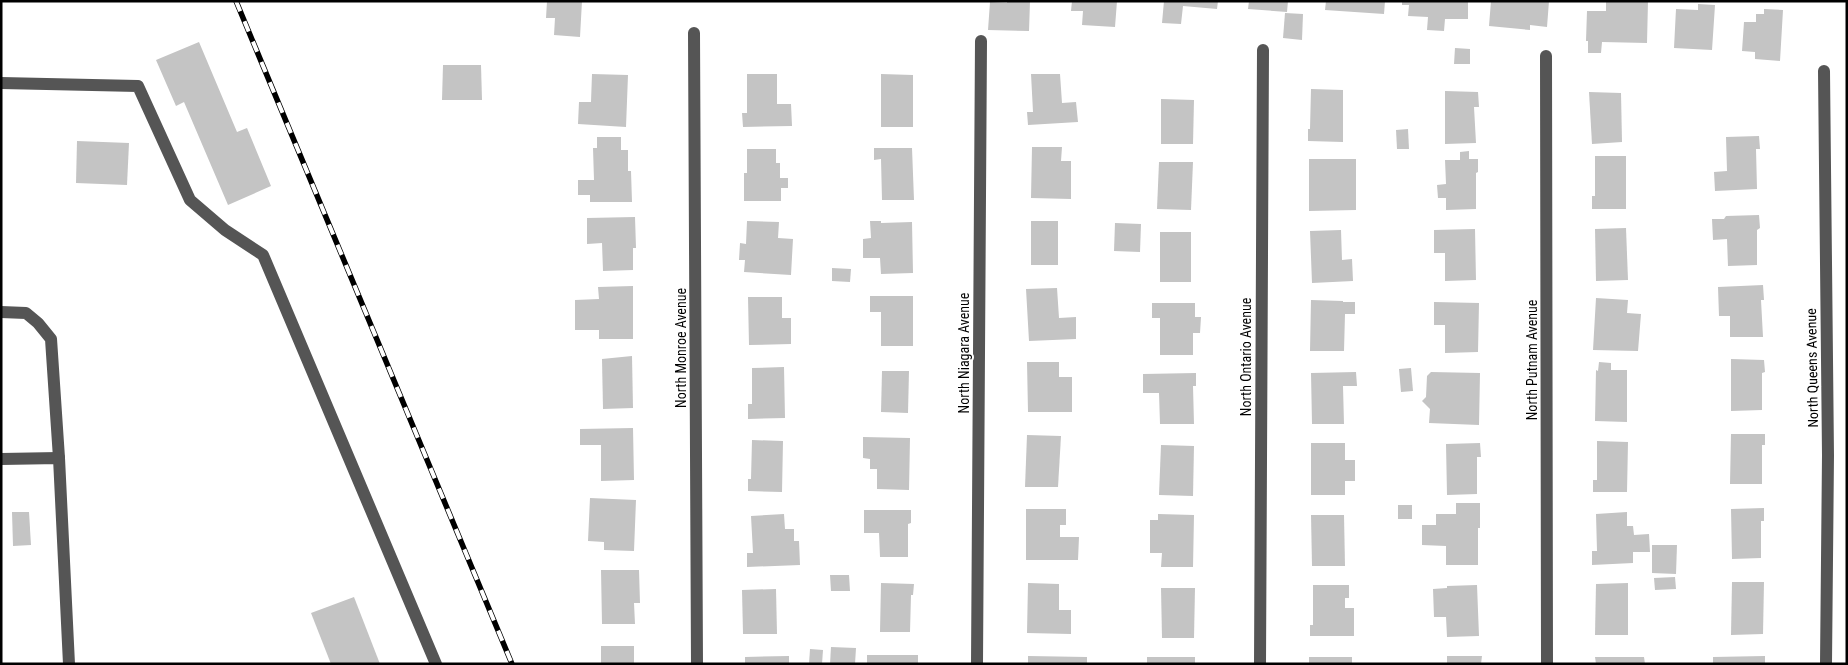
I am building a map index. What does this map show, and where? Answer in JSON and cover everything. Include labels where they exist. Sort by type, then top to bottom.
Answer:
[{"type":"street","name":"North Monroe Avenue","points":[[694,33],[697,664]]},
{"type":"street","name":"North Niagara Avenue","points":[[977,664],[981,41]]},
{"type":"street","name":"North Ontario Avenue","points":[[1260,664],[1263,50]]},
{"type":"street","name":"North Putnam Avenue","points":[[1546,56],[1547,664]]},
{"type":"street","name":"North Queens Avenue","points":[[1824,71],[1828,455],[1826,664]]},
{"type":"street","points":[[1,83],[138,86],[190,200],[225,230],[263,255],[436,664]]},
{"type":"street","points":[[1,312],[26,313],[51,338],[69,664]]},
{"type":"street","points":[[1,459],[59,458]]},
{"type":"building","points":[[547,1],[582,1],[580,37],[554,35],[555,18],[546,18]]},
{"type":"building","points":[[1007,1],[1030,1],[1029,31],[988,30],[990,2],[1007,3]]},
{"type":"building","points":[[1072,1],[1117,1],[1115,27],[1082,25],[1083,11],[1071,11]]},
{"type":"building","points":[[1164,1],[1218,1],[1217,9],[1183,6],[1181,24],[1162,23]]},
{"type":"building","points":[[1249,1],[1288,1],[1287,12],[1248,9]]},
{"type":"building","points":[[1326,1],[1385,1],[1384,14],[1325,10]]},
{"type":"building","points":[[1402,1],[1468,1],[1468,19],[1445,19],[1444,31],[1427,30],[1428,17],[1408,16],[1409,5],[1402,5]]},
{"type":"building","points":[[1491,1],[1549,1],[1547,27],[1530,25],[1530,30],[1489,26]]},
{"type":"building","points":[[1606,1],[1648,1],[1647,43],[1602,42],[1601,53],[1588,53],[1588,41],[1586,41],[1587,11],[1606,11]]},
{"type":"building","points":[[1698,4],[1715,5],[1712,50],[1674,48],[1676,9],[1698,10]]},
{"type":"building","points":[[1764,9],[1783,10],[1780,61],[1755,59],[1755,52],[1742,51],[1744,22],[1756,22],[1756,14],[1764,14]]},
{"type":"building","points":[[1285,13],[1303,14],[1302,40],[1283,38]]},
{"type":"building","points":[[199,42],[237,132],[247,128],[271,186],[228,205],[184,102],[176,106],[156,60]]},
{"type":"building","points":[[1455,48],[1470,49],[1470,64],[1454,64]]},
{"type":"building","points":[[443,65],[481,65],[482,100],[442,100]]},
{"type":"building","points":[[592,74],[628,75],[626,127],[578,124],[579,102],[591,102]]},
{"type":"building","points":[[747,74],[777,74],[777,104],[791,104],[792,126],[743,127],[742,113],[747,113]]},
{"type":"building","points":[[881,74],[913,75],[913,127],[881,127]]},
{"type":"building","points":[[1031,74],[1060,74],[1062,103],[1076,102],[1078,122],[1028,125],[1027,112],[1033,112]]},
{"type":"building","points":[[1311,89],[1343,90],[1343,142],[1308,141]]},
{"type":"building","points":[[1445,91],[1478,92],[1479,107],[1474,107],[1476,143],[1445,144]]},
{"type":"building","points":[[1589,92],[1621,93],[1622,142],[1592,144]]},
{"type":"building","points":[[1161,99],[1194,100],[1193,144],[1161,144]]},
{"type":"building","points":[[1408,129],[1409,149],[1397,149],[1396,130]]},
{"type":"building","points":[[1759,136],[1760,149],[1756,149],[1757,189],[1715,191],[1714,172],[1727,171],[1726,137]]},
{"type":"building","points":[[597,137],[621,137],[621,150],[628,150],[628,171],[631,171],[632,202],[590,202],[590,195],[578,195],[578,180],[594,180],[593,148],[597,148]]},
{"type":"building","points":[[77,141],[129,143],[127,185],[76,183]]},
{"type":"building","points":[[1032,147],[1062,147],[1061,161],[1071,161],[1071,199],[1031,198]]},
{"type":"building","points":[[874,148],[912,148],[914,200],[882,200],[881,159],[874,160]]},
{"type":"building","points":[[747,149],[776,149],[776,163],[780,163],[780,178],[788,178],[788,188],[781,188],[781,201],[744,201],[744,173],[747,173]]},
{"type":"building","points":[[1469,151],[1469,159],[1478,159],[1476,209],[1446,210],[1446,198],[1438,198],[1437,185],[1446,184],[1445,160],[1460,160],[1460,152]]},
{"type":"building","points":[[1595,156],[1626,156],[1626,209],[1592,209],[1592,196],[1595,196]]},
{"type":"building","points":[[1309,159],[1356,159],[1356,210],[1309,211]]},
{"type":"building","points":[[1159,162],[1193,162],[1191,210],[1157,209]]},
{"type":"building","points":[[1759,215],[1760,228],[1757,230],[1757,265],[1728,266],[1727,239],[1713,240],[1712,219],[1724,219],[1726,216]]},
{"type":"building","points":[[635,217],[636,248],[633,248],[633,270],[603,271],[602,243],[587,244],[587,218]]},
{"type":"building","points":[[747,221],[779,222],[778,238],[793,239],[791,275],[744,272],[745,260],[739,260],[740,243],[746,244]]},
{"type":"building","points":[[870,221],[881,221],[881,223],[912,222],[913,273],[881,274],[880,258],[863,258],[863,239],[871,238]]},
{"type":"building","points":[[1031,221],[1058,221],[1058,265],[1031,265]]},
{"type":"building","points":[[1115,223],[1141,224],[1140,252],[1114,251]]},
{"type":"building","points":[[1626,228],[1628,280],[1596,281],[1595,229]]},
{"type":"building","points":[[1475,229],[1476,280],[1445,281],[1445,253],[1434,253],[1434,230]]},
{"type":"building","points":[[1341,230],[1342,260],[1352,259],[1353,281],[1312,283],[1310,231]]},
{"type":"building","points":[[1160,232],[1191,232],[1191,282],[1160,282]]},
{"type":"building","points":[[832,268],[851,269],[850,282],[832,281]]},
{"type":"building","points":[[1763,285],[1764,300],[1761,300],[1763,337],[1730,337],[1730,316],[1719,316],[1718,287]]},
{"type":"building","points":[[633,286],[633,339],[599,339],[599,330],[575,330],[575,300],[599,299],[598,287]]},
{"type":"building","points":[[1057,288],[1059,318],[1076,317],[1076,339],[1029,341],[1026,289]]},
{"type":"building","points":[[870,296],[913,296],[913,346],[881,346],[881,312],[870,312]]},
{"type":"building","points":[[748,297],[782,297],[782,318],[791,318],[791,344],[749,345]]},
{"type":"building","points":[[1596,298],[1628,300],[1627,313],[1641,314],[1638,351],[1593,350]]},
{"type":"building","points":[[1311,300],[1355,302],[1355,314],[1345,314],[1344,351],[1310,351]]},
{"type":"building","points":[[1434,302],[1479,303],[1478,352],[1445,353],[1445,325],[1434,325]]},
{"type":"building","points":[[1152,303],[1195,303],[1195,317],[1201,317],[1200,333],[1193,333],[1193,355],[1160,355],[1160,318],[1152,318]]},
{"type":"building","points":[[632,356],[633,408],[603,409],[602,359]]},
{"type":"building","points":[[1731,359],[1764,360],[1762,410],[1731,411]]},
{"type":"building","points":[[1027,362],[1059,362],[1059,377],[1072,377],[1072,412],[1028,412]]},
{"type":"building","points":[[1599,362],[1611,363],[1611,370],[1627,370],[1627,422],[1595,421],[1596,370],[1598,371]]},
{"type":"building","points":[[784,367],[785,418],[748,419],[748,404],[752,404],[752,368]]},
{"type":"building","points":[[1411,368],[1413,391],[1401,392],[1399,369]]},
{"type":"building","points":[[882,371],[909,371],[908,413],[881,412]]},
{"type":"building","points":[[1356,372],[1357,386],[1343,386],[1344,424],[1312,424],[1311,373]]},
{"type":"building","points":[[1431,372],[1480,373],[1479,425],[1429,423],[1430,409],[1422,401],[1426,397],[1427,376]]},
{"type":"building","points":[[1196,373],[1196,386],[1193,386],[1194,424],[1160,424],[1159,393],[1143,393],[1143,374]]},
{"type":"building","points":[[633,428],[634,480],[601,481],[601,445],[580,445],[580,429]]},
{"type":"building","points":[[1731,434],[1765,434],[1765,445],[1762,445],[1762,484],[1730,484]]},
{"type":"building","points":[[1027,435],[1061,436],[1058,487],[1025,487]]},
{"type":"building","points":[[863,437],[910,438],[909,490],[877,489],[877,469],[870,469],[870,459],[863,458]]},
{"type":"building","points":[[752,440],[783,441],[782,492],[748,491],[748,479],[751,479]]},
{"type":"building","points":[[1597,441],[1628,442],[1627,492],[1593,492],[1593,480],[1597,480]]},
{"type":"building","points":[[1311,443],[1345,443],[1345,460],[1355,460],[1355,481],[1345,481],[1345,495],[1311,495]]},
{"type":"building","points":[[1480,443],[1481,457],[1477,457],[1477,494],[1447,495],[1446,444]]},
{"type":"building","points":[[1161,445],[1194,446],[1193,496],[1159,495]]},
{"type":"building","points":[[590,498],[636,500],[634,551],[604,550],[604,542],[588,541]]},
{"type":"building","points":[[1456,503],[1480,503],[1478,565],[1446,565],[1446,546],[1422,545],[1422,525],[1436,525],[1436,514],[1456,514]]},
{"type":"building","points":[[1398,505],[1412,505],[1412,519],[1398,519]]},
{"type":"building","points":[[1764,508],[1764,521],[1761,521],[1761,558],[1732,559],[1731,509]]},
{"type":"building","points":[[1026,509],[1066,509],[1066,525],[1060,525],[1060,537],[1079,537],[1078,560],[1026,560]]},
{"type":"building","points":[[864,510],[911,510],[911,523],[908,524],[908,557],[880,557],[879,533],[864,533]]},
{"type":"building","points":[[12,512],[29,512],[31,545],[13,546]]},
{"type":"building","points":[[1627,512],[1627,526],[1633,526],[1634,535],[1649,534],[1650,552],[1633,552],[1633,563],[1592,565],[1592,551],[1597,551],[1596,514]]},
{"type":"building","points":[[784,514],[785,529],[794,529],[794,541],[799,541],[800,565],[747,567],[747,553],[753,553],[751,516]]},
{"type":"building","points":[[1158,514],[1194,515],[1193,567],[1161,567],[1162,553],[1150,553],[1150,520],[1158,520]]},
{"type":"building","points":[[1311,515],[1344,515],[1345,566],[1312,566]]},
{"type":"building","points":[[1652,545],[1677,545],[1676,574],[1652,573]]},
{"type":"building","points":[[601,570],[639,570],[640,603],[634,603],[635,624],[602,624]]},
{"type":"building","points":[[830,575],[849,575],[850,591],[831,591]]},
{"type":"building","points":[[1675,577],[1676,589],[1655,590],[1654,578]]},
{"type":"building","points":[[1732,582],[1764,582],[1763,634],[1731,635]]},
{"type":"building","points":[[881,583],[914,584],[913,595],[911,595],[910,632],[880,632]]},
{"type":"building","points":[[1028,583],[1059,584],[1059,610],[1071,610],[1071,634],[1027,633]]},
{"type":"building","points":[[1628,583],[1628,635],[1595,635],[1596,584]]},
{"type":"building","points":[[1313,585],[1349,585],[1349,598],[1345,598],[1345,608],[1354,608],[1354,636],[1310,636],[1310,625],[1313,625]]},
{"type":"building","points":[[1477,585],[1479,636],[1447,637],[1446,617],[1434,617],[1433,589],[1447,588],[1447,586]]},
{"type":"building","points":[[1161,588],[1195,588],[1194,638],[1162,638]]},
{"type":"building","points":[[776,589],[777,634],[743,634],[742,590]]},
{"type":"building","points":[[354,597],[380,664],[331,664],[311,613]]},
{"type":"building","points":[[601,646],[634,646],[634,664],[601,664]]},
{"type":"building","points":[[831,647],[856,648],[855,664],[830,664]]},
{"type":"building","points":[[810,649],[823,650],[822,664],[809,664]]},
{"type":"building","points":[[867,655],[918,655],[918,664],[867,664]]},
{"type":"building","points":[[789,656],[789,664],[745,664],[745,657]]},
{"type":"building","points":[[1028,656],[1087,657],[1087,664],[1028,664]]},
{"type":"building","points":[[1447,656],[1482,656],[1481,664],[1447,664]]},
{"type":"building","points":[[1765,656],[1765,664],[1713,664],[1713,657]]},
{"type":"building","points":[[1147,657],[1195,657],[1195,664],[1147,664]]},
{"type":"building","points":[[1309,657],[1352,657],[1352,664],[1309,664]]},
{"type":"building","points":[[1595,657],[1644,657],[1645,664],[1596,664]]},
{"type":"railway","points":[[236,1],[512,664]]}]
